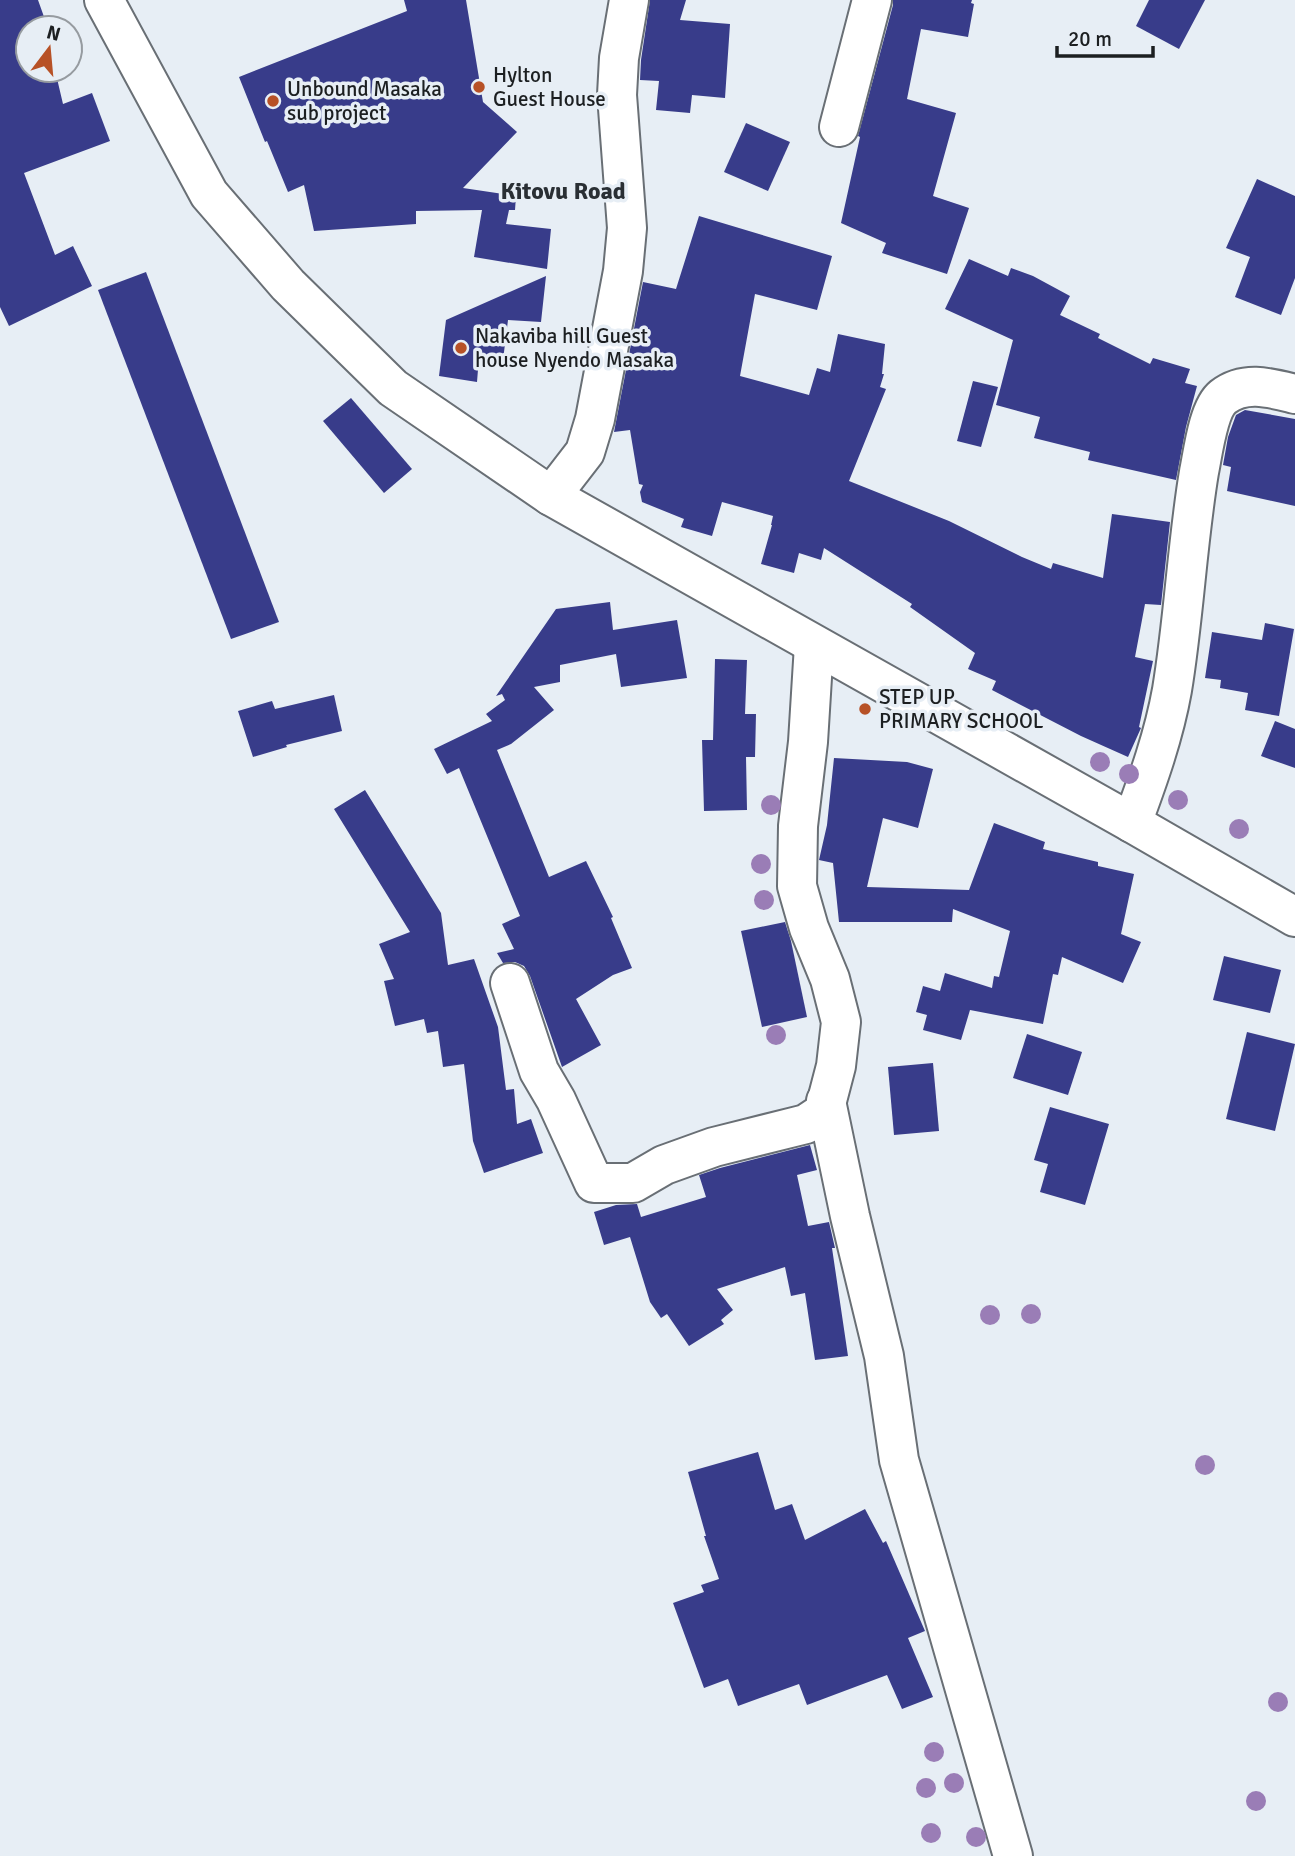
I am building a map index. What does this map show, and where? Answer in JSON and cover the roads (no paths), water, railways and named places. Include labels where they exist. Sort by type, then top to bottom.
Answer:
[{"type":"street","points":[[104,0],[209,194],[288,285],[393,388],[551,495],[1295,917]]},
{"type":"street","points":[[551,495],[585,452],[623,271],[627,228],[617,95],[619,58],[629,0]]},
{"type":"street","points":[[839,127],[872,0]]},
{"type":"street","points":[[1132,823],[1152,769],[1172,691],[1207,426],[1222,398],[1242,387],[1264,387],[1295,394]]},
{"type":"street","points":[[510,984],[539,1071],[556,1100],[594,1183],[633,1183],[664,1166],[714,1147],[806,1124],[824,1112],[836,1066],[841,1022],[830,979],[809,928],[797,886],[798,826],[808,742],[814,645]]},
{"type":"street","points":[[826,1101],[849,1216],[884,1356],[899,1460],[1013,1856]]},
{"type":"place","name":"Hylton Guest House","points":[[479,87]]},
{"type":"place","name":"Unbound Masaka sub project","points":[[273,101]]},
{"type":"place","name":"Nakaviba hill Guest house Nyendo Masaka","points":[[461,348]]},
{"type":"place","name":"STEP UP PRIMARY SCHOOL","points":[[865,709]]},
{"type":"district","name":"Kitovu Road","points":[[563,191]]}]
